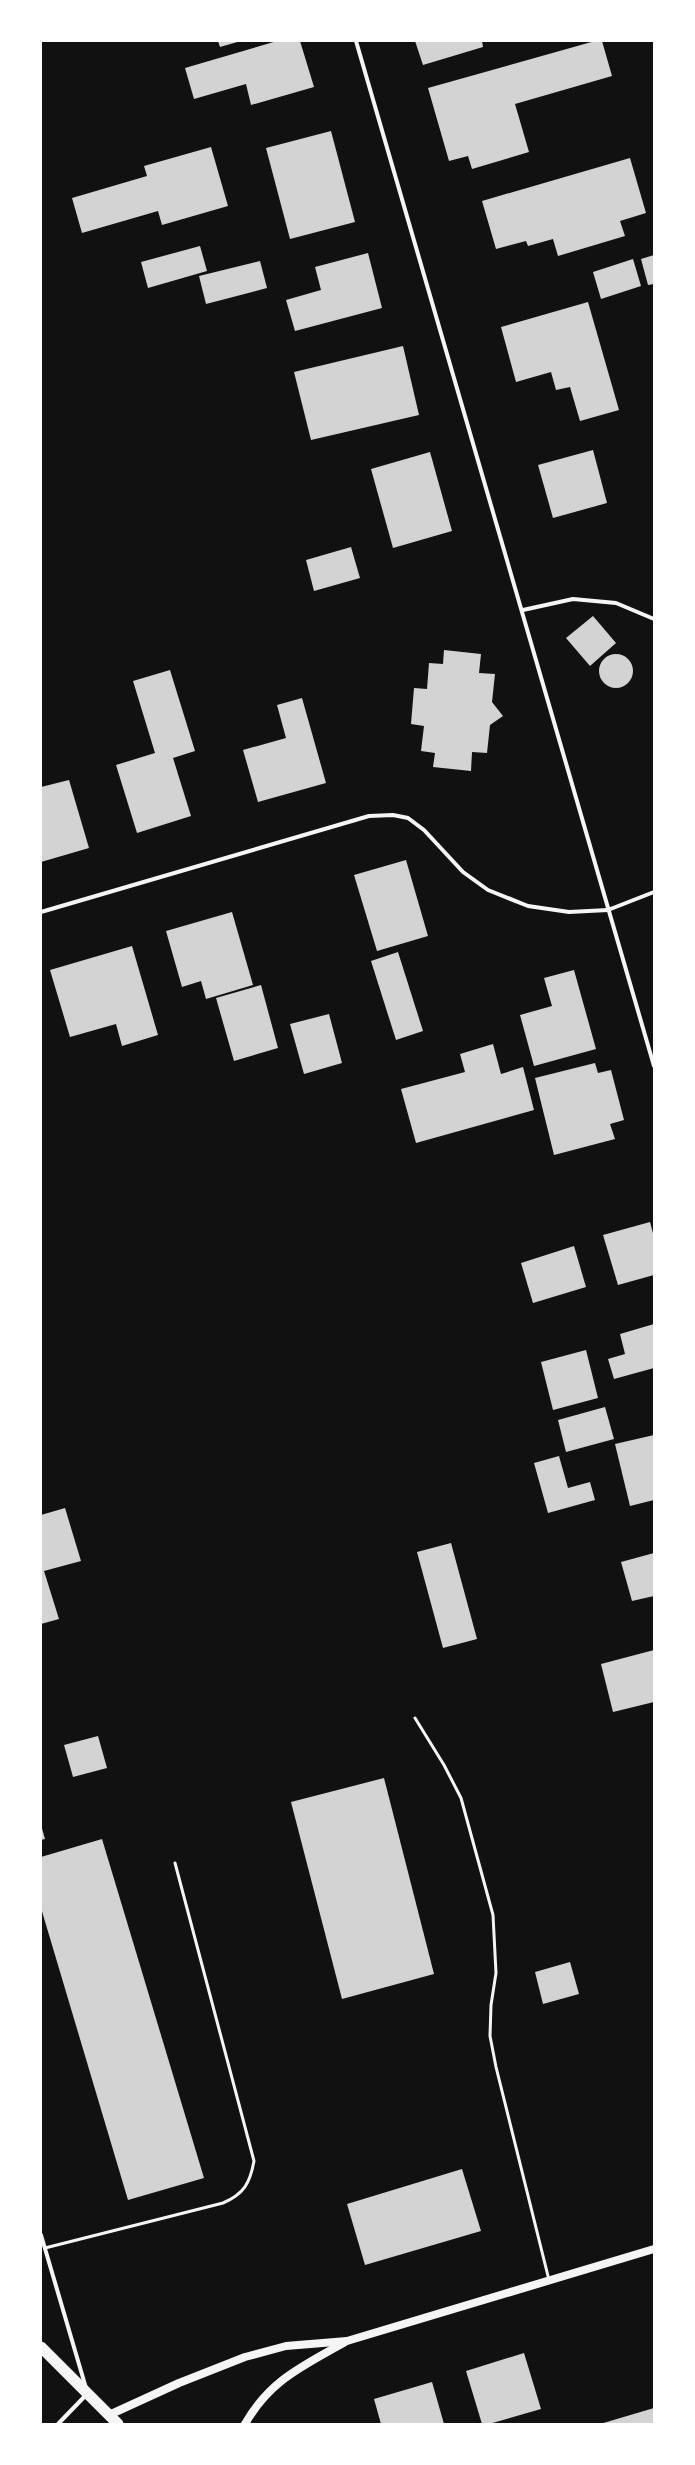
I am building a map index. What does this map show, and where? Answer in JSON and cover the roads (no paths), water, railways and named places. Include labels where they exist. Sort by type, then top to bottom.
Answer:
[{"type":"highway","points":[[41,2348],[118,2424]]},
{"type":"main road","points":[[109,2415],[179,2383],[245,2357],[286,2346],[347,2341],[654,2249]]},
{"type":"main road","points":[[245,2424],[254,2408],[286,2375],[347,2341]]},
{"type":"street","points":[[356,41],[523,610],[654,1066]]},
{"type":"street","points":[[523,610],[573,599],[616,603],[654,619]]},
{"type":"street","points":[[41,912],[369,816],[393,815],[408,818],[424,830],[463,872],[488,890],[528,906],[569,912],[608,910],[654,892]]},
{"type":"street","points":[[41,2235],[88,2394],[58,2424]]},
{"type":"lane","points":[[415,1718],[444,1765],[461,1798],[493,1915],[496,1973],[491,2005],[490,2036],[496,2068],[549,2280]]},
{"type":"lane","points":[[45,2248],[223,2203],[238,2196],[252,2178],[254,2161],[175,1863]]}]
